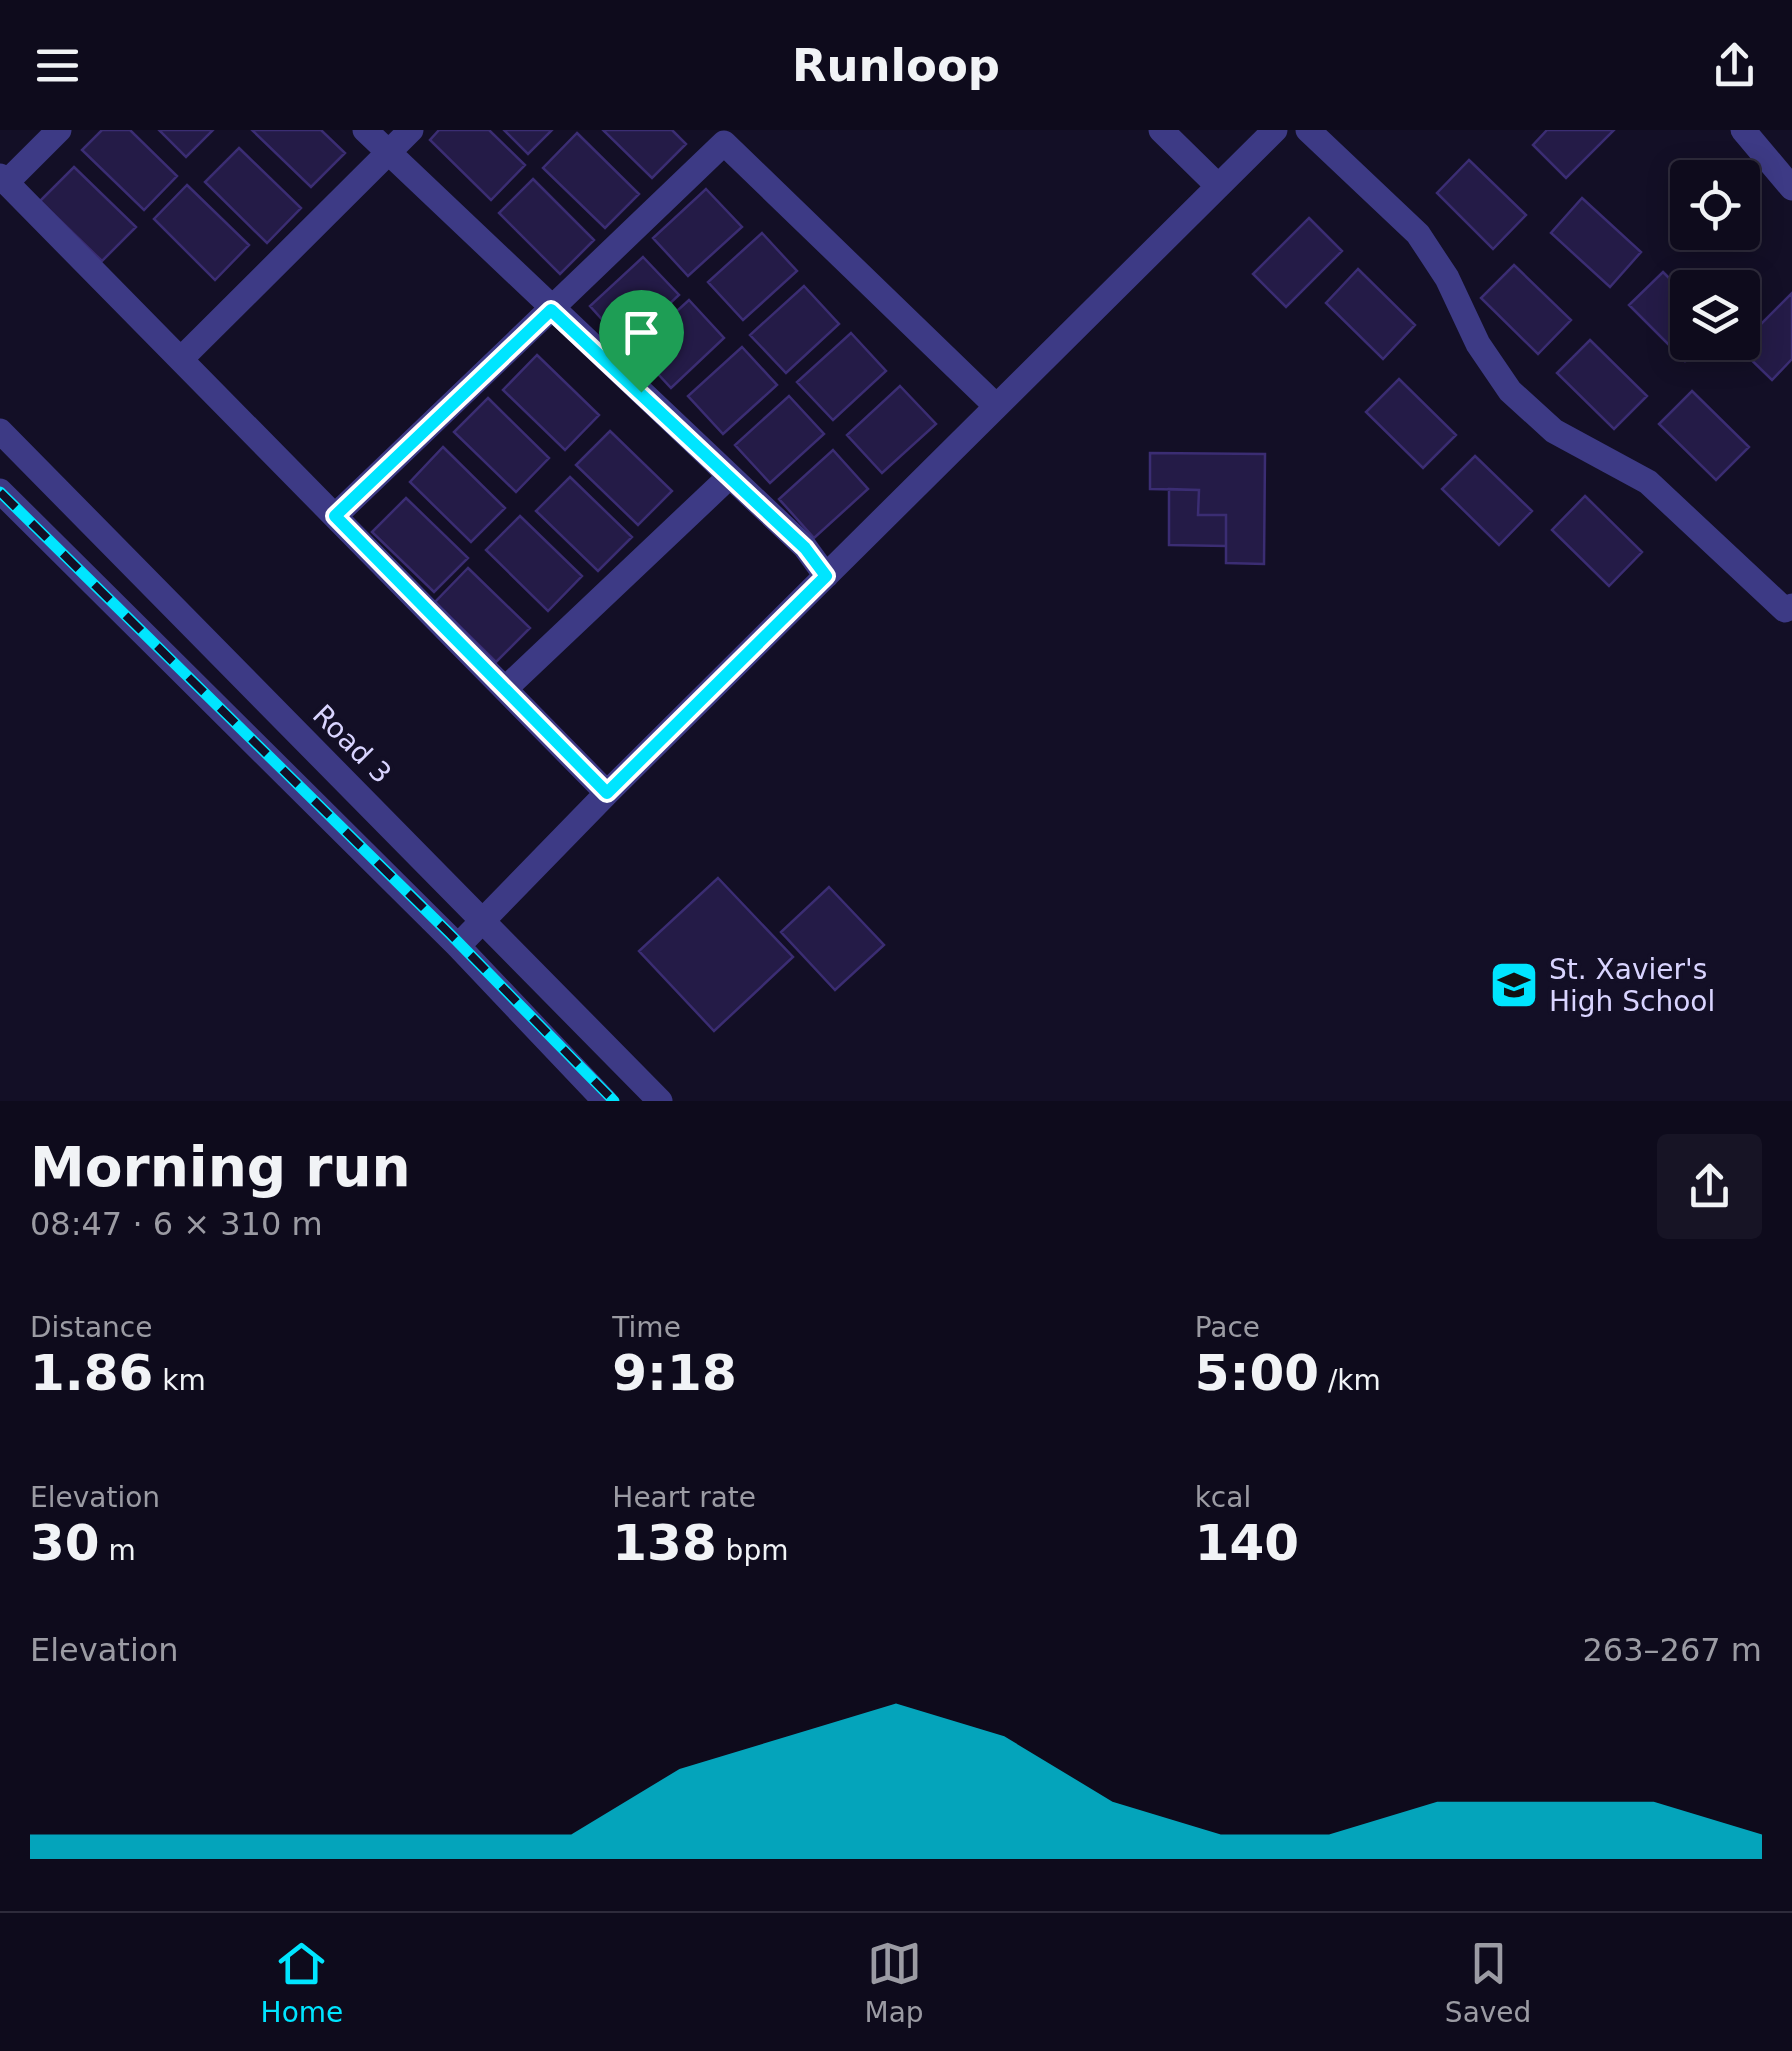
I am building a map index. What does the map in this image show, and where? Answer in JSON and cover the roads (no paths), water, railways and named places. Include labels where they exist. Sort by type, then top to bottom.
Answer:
[{"type":"street","points":[[59,130],[4,179],[607,793]]},
{"type":"street","points":[[365,130],[805,548],[826,576]]},
{"type":"street","points":[[180,358],[411,130]]},
{"type":"street","points":[[1161,130],[1218,186]]},
{"type":"street","points":[[458,946],[1275,130]]},
{"type":"street","points":[[1308,130],[1418,234],[1447,278],[1478,344],[1510,391],[1554,431],[1648,482],[1784,610],[1792,606]]},
{"type":"street","points":[[1743,130],[1792,188]]},
{"type":"street","points":[[335,516],[731,136],[996,406]]},
{"type":"street","name":"Road 3","points":[[0,431],[660,1101]]},
{"type":"street","points":[[506,689],[730,476]]},
{"type":"street","points":[[0,491],[458,946],[605,1101]]},
{"type":"railway","points":[[0,492],[450,934],[614,1101]]},
{"type":"place","name":"St. Xavier's High School","points":[[1514,985]]}]
